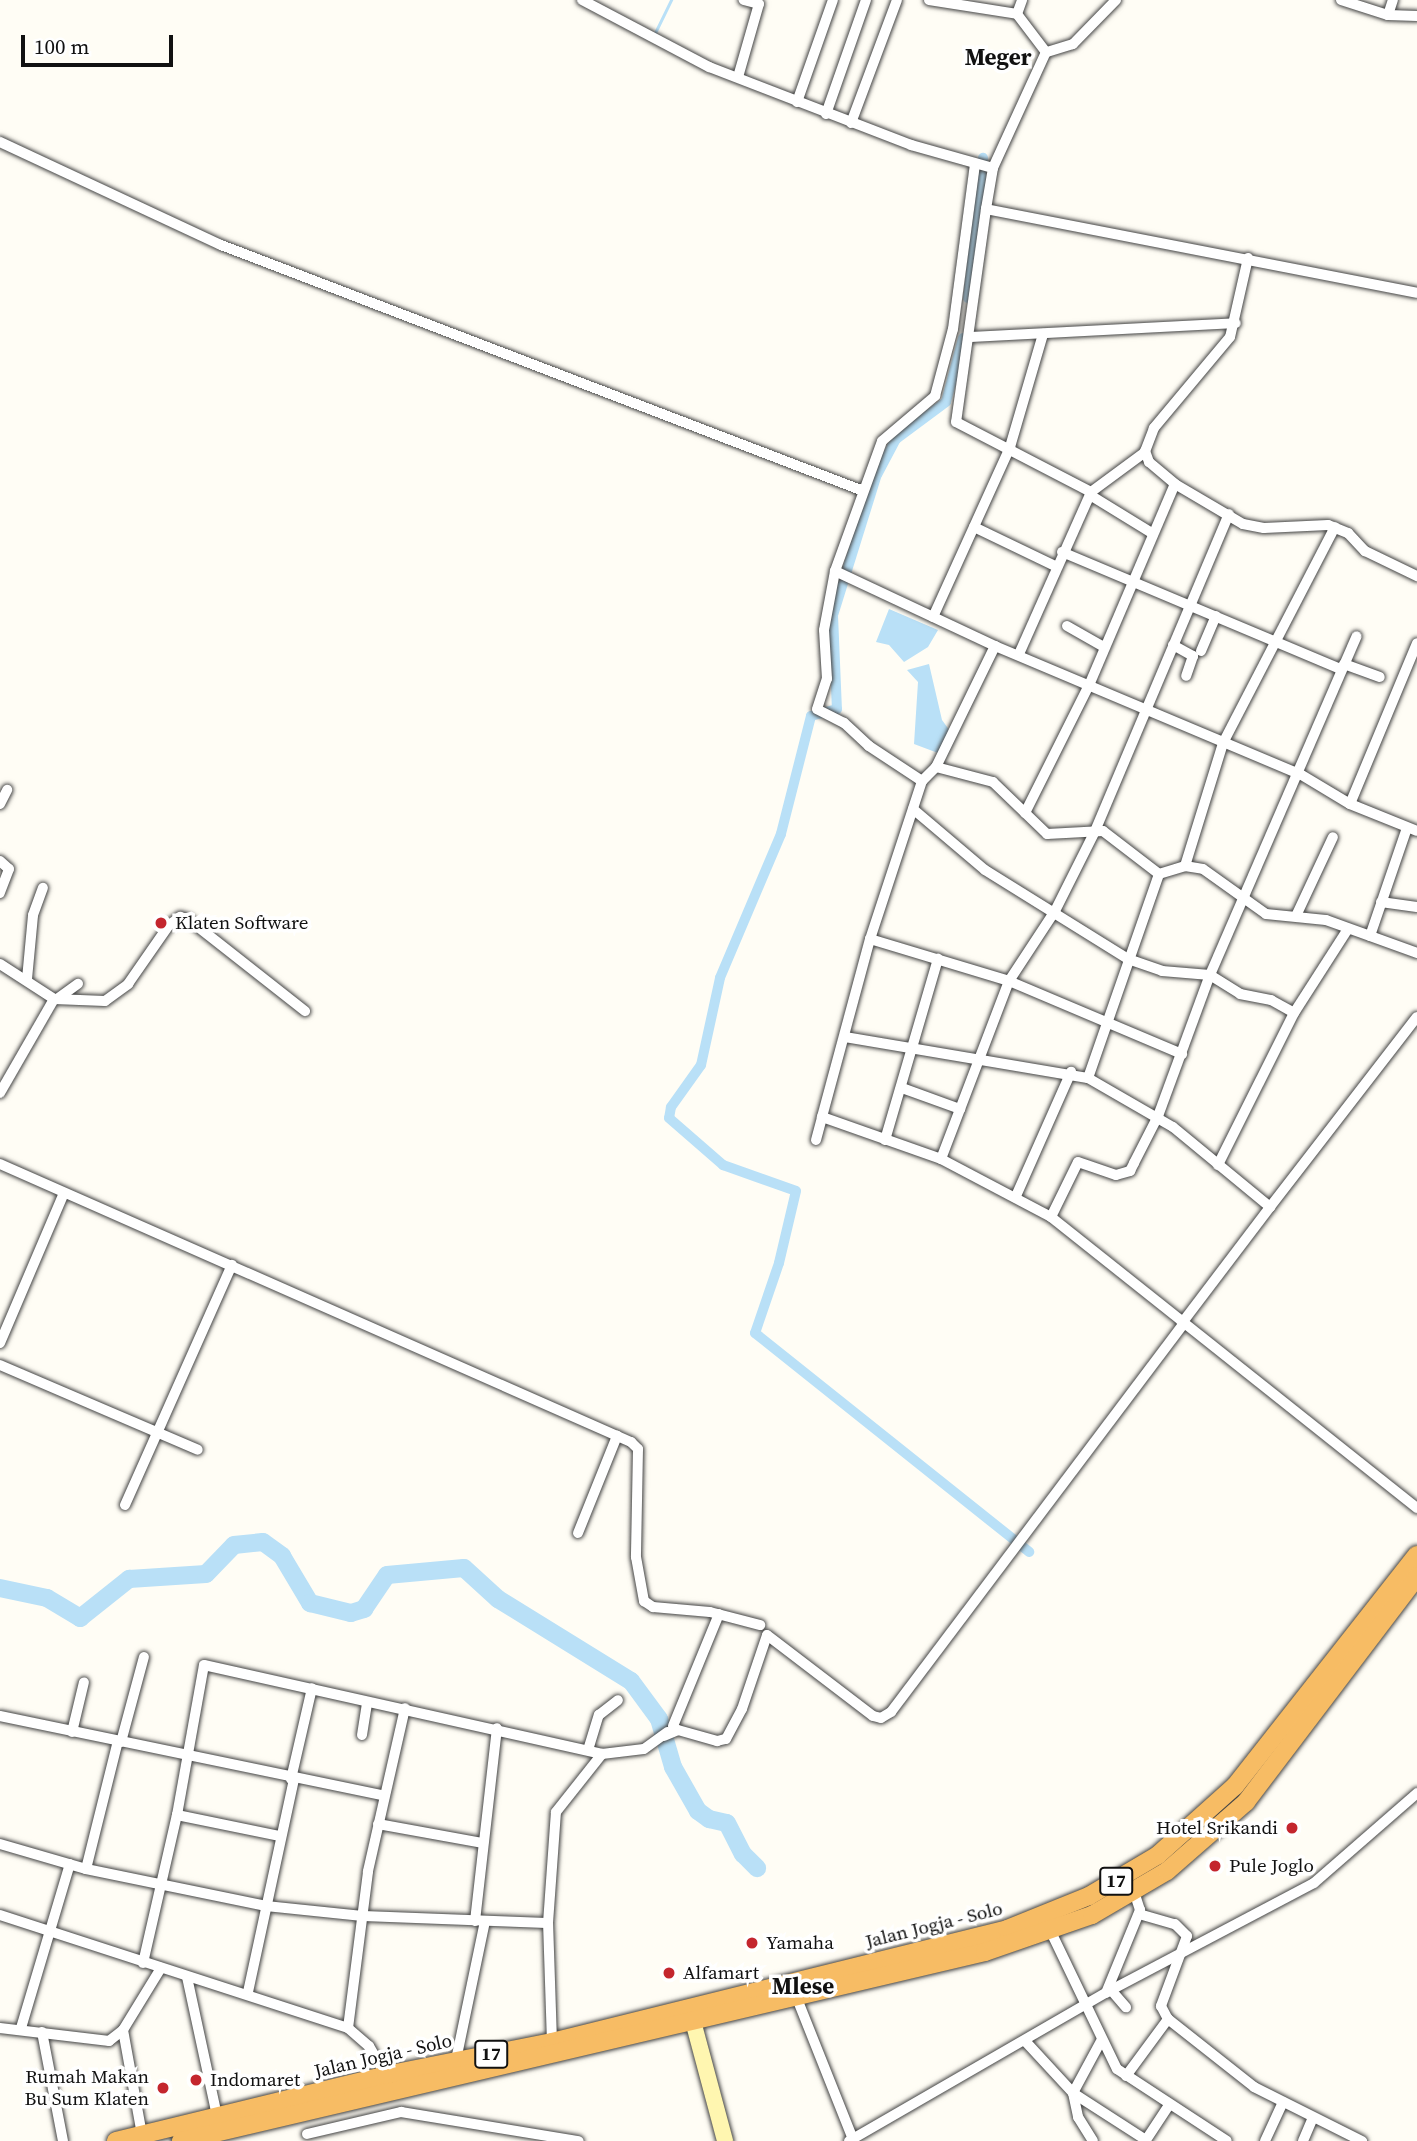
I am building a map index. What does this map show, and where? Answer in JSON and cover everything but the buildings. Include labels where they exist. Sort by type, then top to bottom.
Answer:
[{"type":"highway","name":"Jalan Jogja - Solo","points":[[181,2141],[386,2075],[691,2015],[1007,1929],[1089,1896],[1139,1867],[1197,1823],[1235,1786],[1417,1555]]},
{"type":"highway","name":"17","points":[[294,2106],[691,2015],[796,1996],[973,1955],[1051,1932],[1134,1891],[1167,1871],[1246,1802],[1417,1577]]},
{"type":"highway","name":"Jalan Jogja - Solo","points":[[116,2141],[142,2135],[222,2129]]},
{"type":"main road","points":[[691,2015],[725,2141]]},
{"type":"street","points":[[582,0],[797,103],[993,168]]},
{"type":"street","points":[[738,77],[760,2],[744,0]]},
{"type":"street","points":[[797,103],[834,0]]},
{"type":"street","points":[[826,114],[866,0]]},
{"type":"street","points":[[851,123],[897,0]]},
{"type":"street","points":[[929,0],[1017,14],[1046,52]]},
{"type":"street","points":[[1017,14],[1022,0]]},
{"type":"street","points":[[1116,0],[1073,44],[1046,52],[993,168],[971,337],[956,421],[1091,494],[1152,533]]},
{"type":"street","points":[[1341,0],[1388,15],[1417,16]]},
{"type":"street","points":[[1388,15],[1393,0]]},
{"type":"street","points":[[0,142],[234,250],[861,490]]},
{"type":"street","points":[[922,781],[844,723],[817,709],[827,679],[824,630],[835,571],[861,490],[885,437],[935,396],[953,329],[975,164]]},
{"type":"street","points":[[986,209],[1417,293]]},
{"type":"street","points":[[1019,654],[1055,566],[1091,494],[1145,452],[1154,428],[1180,392],[1226,344],[1236,323],[1248,258]]},
{"type":"street","points":[[971,337],[1236,323]]},
{"type":"street","points":[[933,617],[1009,449],[1043,334]]},
{"type":"street","points":[[1145,452],[1153,467],[1175,484],[1255,528],[1335,527],[1354,537],[1365,551],[1417,576]]},
{"type":"street","points":[[1025,813],[1090,682],[1175,484]]},
{"type":"street","points":[[941,1159],[1009,981],[1055,911],[1095,831],[1229,515]]},
{"type":"street","points":[[974,527],[1055,566]]},
{"type":"street","points":[[1185,866],[1223,743],[1335,527]]},
{"type":"street","points":[[1062,552],[1342,667],[1380,677]]},
{"type":"street","points":[[835,571],[995,646],[1090,682],[1223,743],[1300,774],[1350,804],[1412,829],[1381,902],[1370,936]]},
{"type":"street","points":[[1201,651],[1216,616]]},
{"type":"street","points":[[1067,626],[1104,647]]},
{"type":"street","points":[[1051,1217],[1078,1162],[1116,1175],[1130,1171],[1158,1116],[1210,975],[1300,774],[1357,636]]},
{"type":"street","points":[[1350,804],[1417,643]]},
{"type":"street","points":[[1173,645],[1193,656],[1186,676]]},
{"type":"street","points":[[816,1140],[870,939],[922,781],[936,767],[995,646]]},
{"type":"street","points":[[936,767],[993,782],[1047,834],[1095,831],[1109,835],[1159,874]]},
{"type":"street","points":[[0,804],[7,790]]},
{"type":"street","points":[[913,809],[985,870],[1055,911],[1128,959],[1162,971],[1210,975],[1240,994],[1271,1000],[1294,1013]]},
{"type":"street","points":[[1296,916],[1333,837]]},
{"type":"street","points":[[0,862],[9,869],[0,893]]},
{"type":"street","points":[[1159,874],[1185,866],[1203,869],[1266,914],[1326,919],[1417,952]]},
{"type":"street","points":[[1088,1078],[1159,874]]},
{"type":"street","points":[[27,979],[31,925],[43,888]]},
{"type":"street","points":[[1381,902],[1417,907]]},
{"type":"street","points":[[0,964],[55,999],[97,1002],[113,997],[128,984],[169,925],[180,917],[188,919],[305,1011]]},
{"type":"street","points":[[1218,1165],[1294,1013],[1348,929]]},
{"type":"street","points":[[870,939],[1009,981],[1182,1054]]},
{"type":"street","points":[[885,1140],[939,959]]},
{"type":"street","points":[[0,1093],[55,999],[78,984]]},
{"type":"street","points":[[143,1963],[177,1815],[204,1665],[367,1703],[405,1708],[497,1728],[602,1754],[644,1749],[667,1732],[678,1730],[717,1741],[726,1739],[742,1709],[767,1635],[873,1716],[881,1718],[891,1712],[1270,1207],[1417,1017]]},
{"type":"street","points":[[845,1037],[1071,1072],[1088,1078],[1158,1116],[1270,1207]]},
{"type":"street","points":[[1016,1196],[1071,1072]]},
{"type":"street","points":[[902,1088],[960,1109]]},
{"type":"street","points":[[822,1116],[941,1159],[1016,1196],[1051,1217],[1417,1508]]},
{"type":"street","points":[[0,1164],[617,1436],[638,1449],[636,1557],[644,1601],[653,1607],[719,1614],[760,1625]]},
{"type":"street","points":[[0,1343],[64,1193]]},
{"type":"street","points":[[125,1505],[232,1265]]},
{"type":"street","points":[[0,1365],[198,1451]]},
{"type":"street","points":[[579,1533],[617,1436]]},
{"type":"street","points":[[667,1732],[719,1614]]},
{"type":"street","points":[[86,1869],[144,1657]]},
{"type":"street","points":[[72,1732],[83,1682]]},
{"type":"street","points":[[248,1992],[312,1689]]},
{"type":"street","points":[[588,1750],[599,1715],[618,1700]]},
{"type":"street","points":[[362,1735],[367,1703]]},
{"type":"street","points":[[348,2028],[362,1916],[382,1795],[405,1708]]},
{"type":"street","points":[[0,1717],[293,1779],[382,1795]]},
{"type":"street","points":[[456,2060],[480,1921],[483,1843],[497,1728]]},
{"type":"street","points":[[552,2042],[548,1923],[556,1812],[602,1754]]},
{"type":"street","points":[[796,1996],[851,2140],[1024,2044],[1108,1992],[1314,1884],[1417,1793]]},
{"type":"street","points":[[177,1815],[279,1836]]},
{"type":"street","points":[[378,1824],[483,1843]]},
{"type":"street","points":[[0,1844],[86,1869],[266,1906],[362,1916],[548,1923]]},
{"type":"street","points":[[22,2028],[70,1864]]},
{"type":"street","points":[[1108,1992],[1139,1914],[1134,1891]]},
{"type":"street","points":[[1139,1914],[1163,1919],[1183,1930],[1187,1936],[1161,2007],[1168,2019],[1247,2082],[1342,2137],[1360,2141]]},
{"type":"street","points":[[0,1915],[187,1977],[248,1992],[348,2028],[369,2046],[386,2075]]},
{"type":"street","points":[[1051,1932],[1101,2041],[1126,2076],[1222,2140]]},
{"type":"street","points":[[0,2028],[22,2028],[109,2041],[123,2029],[161,1968]]},
{"type":"street","points":[[187,1977],[222,2129]]},
{"type":"street","points":[[1108,1992],[1126,2007]]},
{"type":"street","points":[[1126,2076],[1168,2019]]},
{"type":"street","points":[[123,2029],[142,2135]]},
{"type":"street","points":[[42,2032],[63,2141]]},
{"type":"street","points":[[1093,2141],[1078,2118],[1073,2093],[1101,2041]]},
{"type":"street","points":[[1024,2044],[1073,2093],[1145,2140],[1169,2105]]},
{"type":"street","points":[[1265,2141],[1283,2102]]},
{"type":"street","points":[[307,2134],[401,2112],[579,2141]]},
{"type":"street","points":[[1303,2141],[1313,2118]]},
{"type":"water","points":[[889,609],[938,630],[928,647],[904,662],[889,645],[876,642]]},
{"type":"water","points":[[929,664],[942,720],[950,731],[938,753],[914,744],[918,682],[907,670]]},
{"type":"waterway","points":[[654,35],[671,0]]},
{"type":"waterway","points":[[968,298],[983,158]]},
{"type":"waterway","points":[[963,338],[946,402],[896,439],[877,474],[833,615],[837,709],[811,716],[781,834],[720,978],[701,1065],[671,1107],[669,1118],[723,1165],[796,1191],[779,1263],[755,1333],[1029,1552]]},
{"type":"waterway","points":[[0,1588],[47,1598],[80,1618],[129,1579],[206,1574],[234,1545],[263,1542],[282,1556],[310,1603],[351,1613],[364,1609],[387,1575],[464,1568],[498,1599],[631,1681],[659,1719],[673,1767],[698,1811],[709,1819],[727,1823],[743,1854],[757,1868]]},
{"type":"place","name":"Klaten Software","points":[[161,923]]},
{"type":"place","name":"Hotel Srikandi","points":[[1292,1828]]},
{"type":"place","name":"Pule Joglo","points":[[1215,1866]]},
{"type":"place","name":"Yamaha","points":[[752,1943]]},
{"type":"place","name":"Alfamart","points":[[669,1973]]},
{"type":"place","name":"Indomaret","points":[[196,2080]]},
{"type":"place","name":"Rumah Makan Bu Sum Klaten","points":[[163,2088]]},
{"type":"district","name":"Meger","points":[[998,57]]},
{"type":"district","name":"Mlese","points":[[803,1986]]}]
